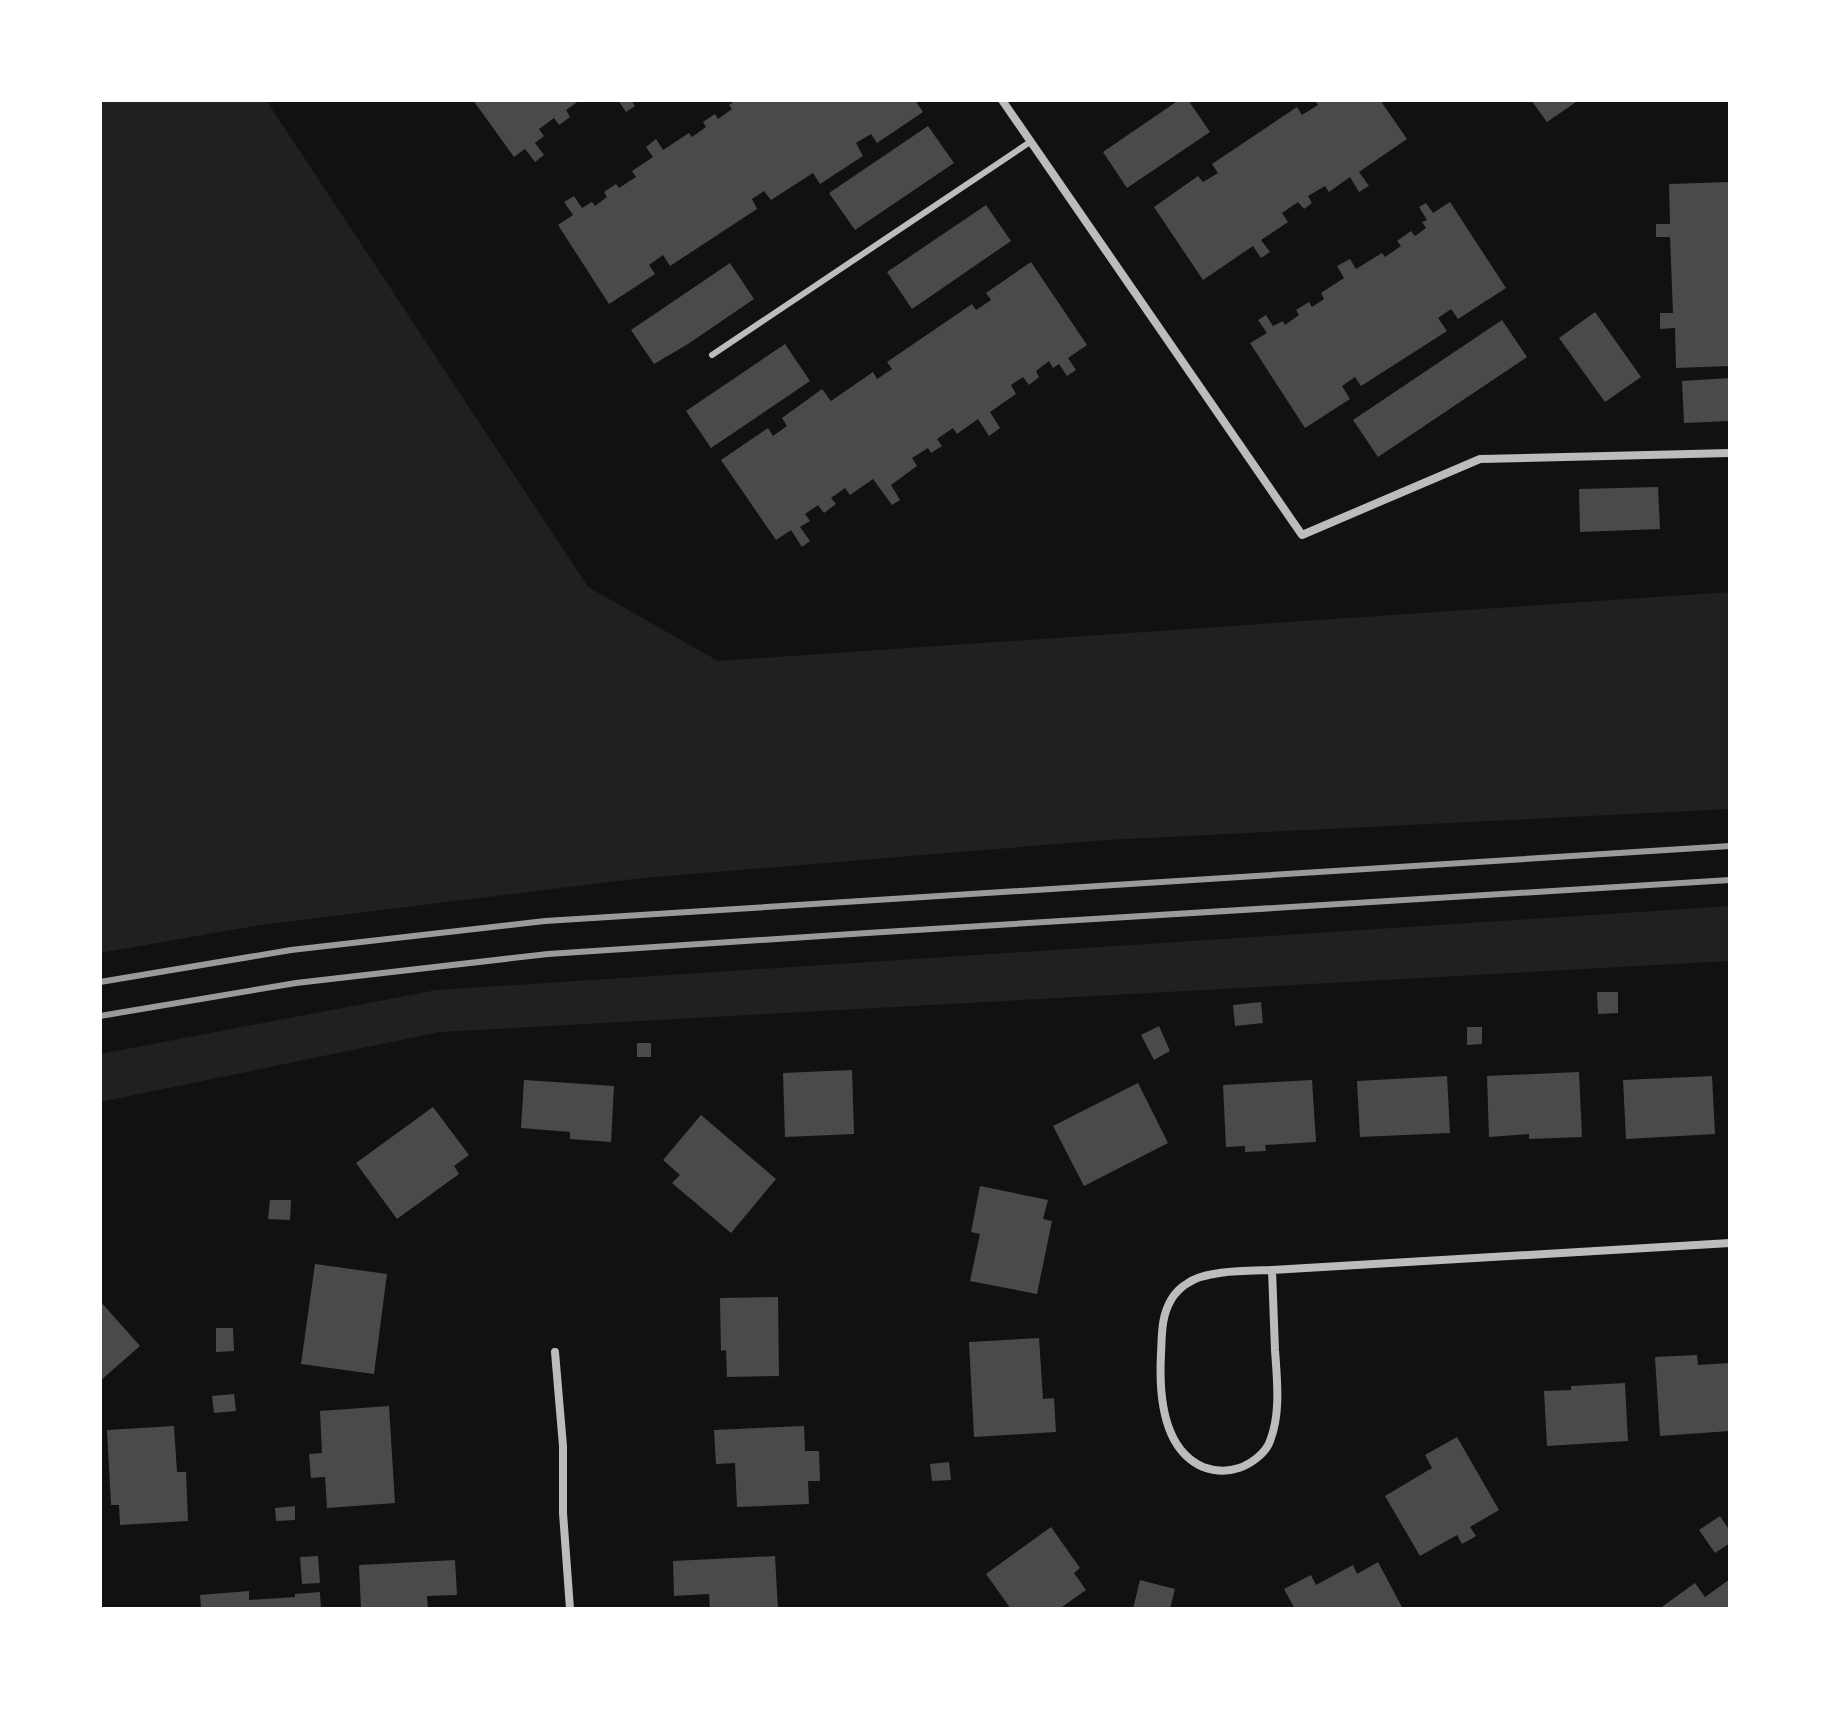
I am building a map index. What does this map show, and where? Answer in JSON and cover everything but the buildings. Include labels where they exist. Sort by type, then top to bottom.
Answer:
[{"type":"street","points":[[1002,100],[1302,535],[1480,459],[1730,453]]},
{"type":"street","points":[[1272,1270],[1277,1391],[1274,1428],[1269,1445],[1256,1459],[1241,1468],[1224,1471],[1209,1469],[1194,1463],[1177,1447],[1166,1419],[1160,1372],[1163,1321],[1171,1298],[1189,1281],[1217,1273],[1730,1243]]},
{"type":"street","points":[[555,1352],[563,1446],[563,1513],[570,1609]]},
{"type":"lane","points":[[712,355],[1030,142]]},
{"type":"shaded area","points":[[100,100],[266,100],[588,587],[718,661],[1730,592],[1730,809],[1106,840],[642,878],[261,925],[100,953]]},
{"type":"shaded area","points":[[1730,906],[1730,961],[440,1032],[100,1102],[100,1054],[437,990]]},
{"type":"railway","points":[[100,982],[291,950],[545,921],[1730,846]]},
{"type":"railway","points":[[100,1016],[296,983],[548,954],[1730,880]]}]
